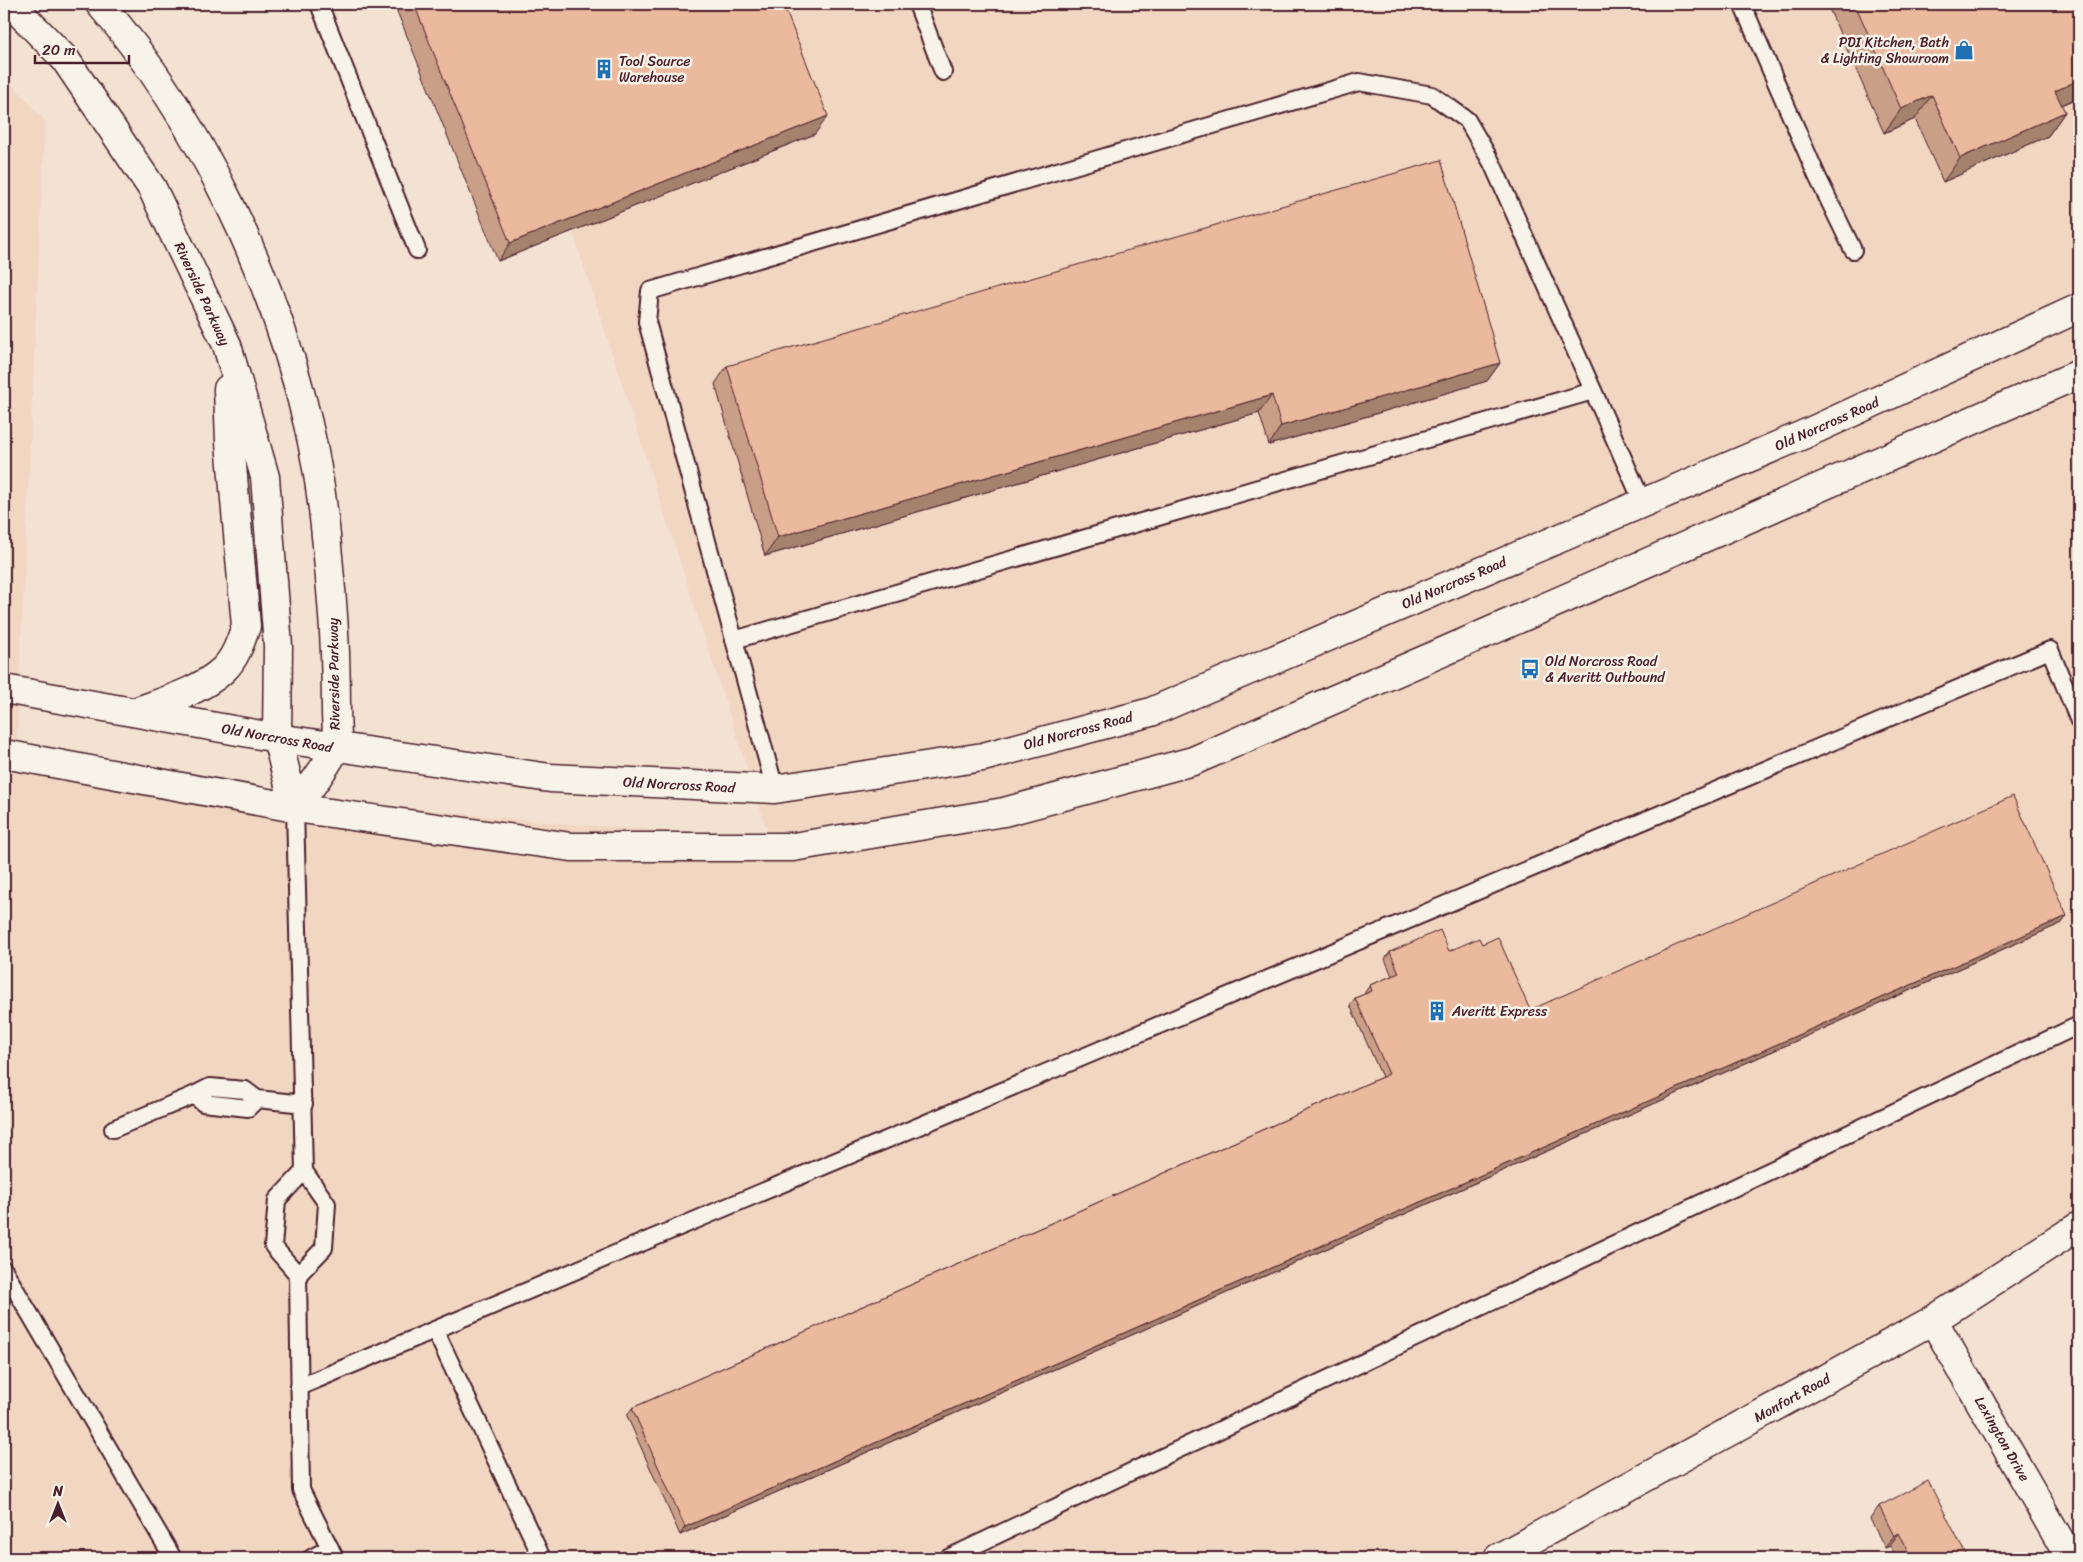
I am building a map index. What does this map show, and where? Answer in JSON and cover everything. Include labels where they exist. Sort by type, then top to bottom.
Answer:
[{"type":"main road","name":"Riverside Parkway","points":[[11,4],[65,59],[152,188],[227,345],[265,477],[278,646],[277,738],[295,808]]},
{"type":"main road","name":"Riverside Parkway","points":[[100,4],[156,76],[198,145],[233,215],[269,295],[294,371],[308,425],[328,549],[336,653],[336,748],[295,808]]},
{"type":"main road","name":"Old Norcross Road","points":[[4,689],[336,748],[550,778],[775,789],[983,756],[1151,712],[1805,434],[2079,308]]},
{"type":"main road","points":[[135,712],[195,688],[223,670],[239,647],[246,626],[230,442],[227,345]]},
{"type":"main road","points":[[4,754],[295,808],[571,847],[793,847],[1004,812],[1193,761],[2079,374]]},
{"type":"main road","name":"Monfort Road","points":[[1498,1558],[1933,1320],[2079,1226]]},
{"type":"main road","name":"Lexington Drive","points":[[1933,1320],[2070,1558]]},
{"type":"lane","points":[[319,4],[417,250]]},
{"type":"lane","points":[[917,4],[943,72]]},
{"type":"lane","points":[[1742,4],[1817,176],[1853,250]]},
{"type":"lane","points":[[775,789],[647,322],[650,291],[1360,82],[1432,95],[1467,120],[1492,163],[1643,503]]},
{"type":"lane","points":[[734,640],[1593,391]]},
{"type":"lane","points":[[299,1387],[2050,650],[2079,721]]},
{"type":"lane","points":[[295,808],[304,1104],[304,1171],[327,1204],[324,1248],[298,1275]]},
{"type":"lane","points":[[948,1558],[2079,1025]]},
{"type":"lane","points":[[112,1129],[194,1095],[210,1086],[245,1090],[257,1099],[304,1104]]},
{"type":"lane","points":[[304,1171],[277,1200],[273,1246],[298,1275],[300,1490],[332,1553],[311,1558]]},
{"type":"lane","points":[[4,1270],[173,1558]]},
{"type":"lane","points":[[435,1330],[542,1558]]},
{"type":"shaded area","points":[[570,4],[2079,4],[2079,1224],[1499,1558],[4,1558],[4,75],[45,121],[16,751],[209,786],[533,821],[770,839],[507,30]]},
{"type":"building","name":"Tool Source Warehouse","points":[[414,4],[783,4],[828,116],[510,243]]},
{"type":"building","name":"PDI Kitchen, Bath & Lighting Showroom","points":[[1855,4],[2079,4],[2079,80],[2055,91],[2065,112],[1960,158],[1932,95],[1901,109]]},
{"type":"building","points":[[1441,160],[1500,363],[1281,426],[1272,395],[778,537],[727,366]]},
{"type":"building","points":[[2013,796],[2067,916],[685,1527],[632,1408],[1389,1074],[1355,998],[1372,991],[1370,985],[1399,973],[1390,952],[1440,930],[1449,951],[1479,938],[1482,944],[1498,937],[1530,1010]]},
{"type":"building","points":[[1928,1481],[1968,1558],[1911,1558],[1899,1533],[1894,1536],[1879,1506]]},
{"type":"place","name":"PDI Kitchen, Bath & Lighting Showroom","points":[[1964,50]]},
{"type":"place","name":"Tool Source Warehouse","points":[[604,69]]},
{"type":"place","name":"Old Norcross Road & Averitt Outbound","points":[[1530,669]]},
{"type":"place","name":"Averitt Express","points":[[1437,1011]]}]
